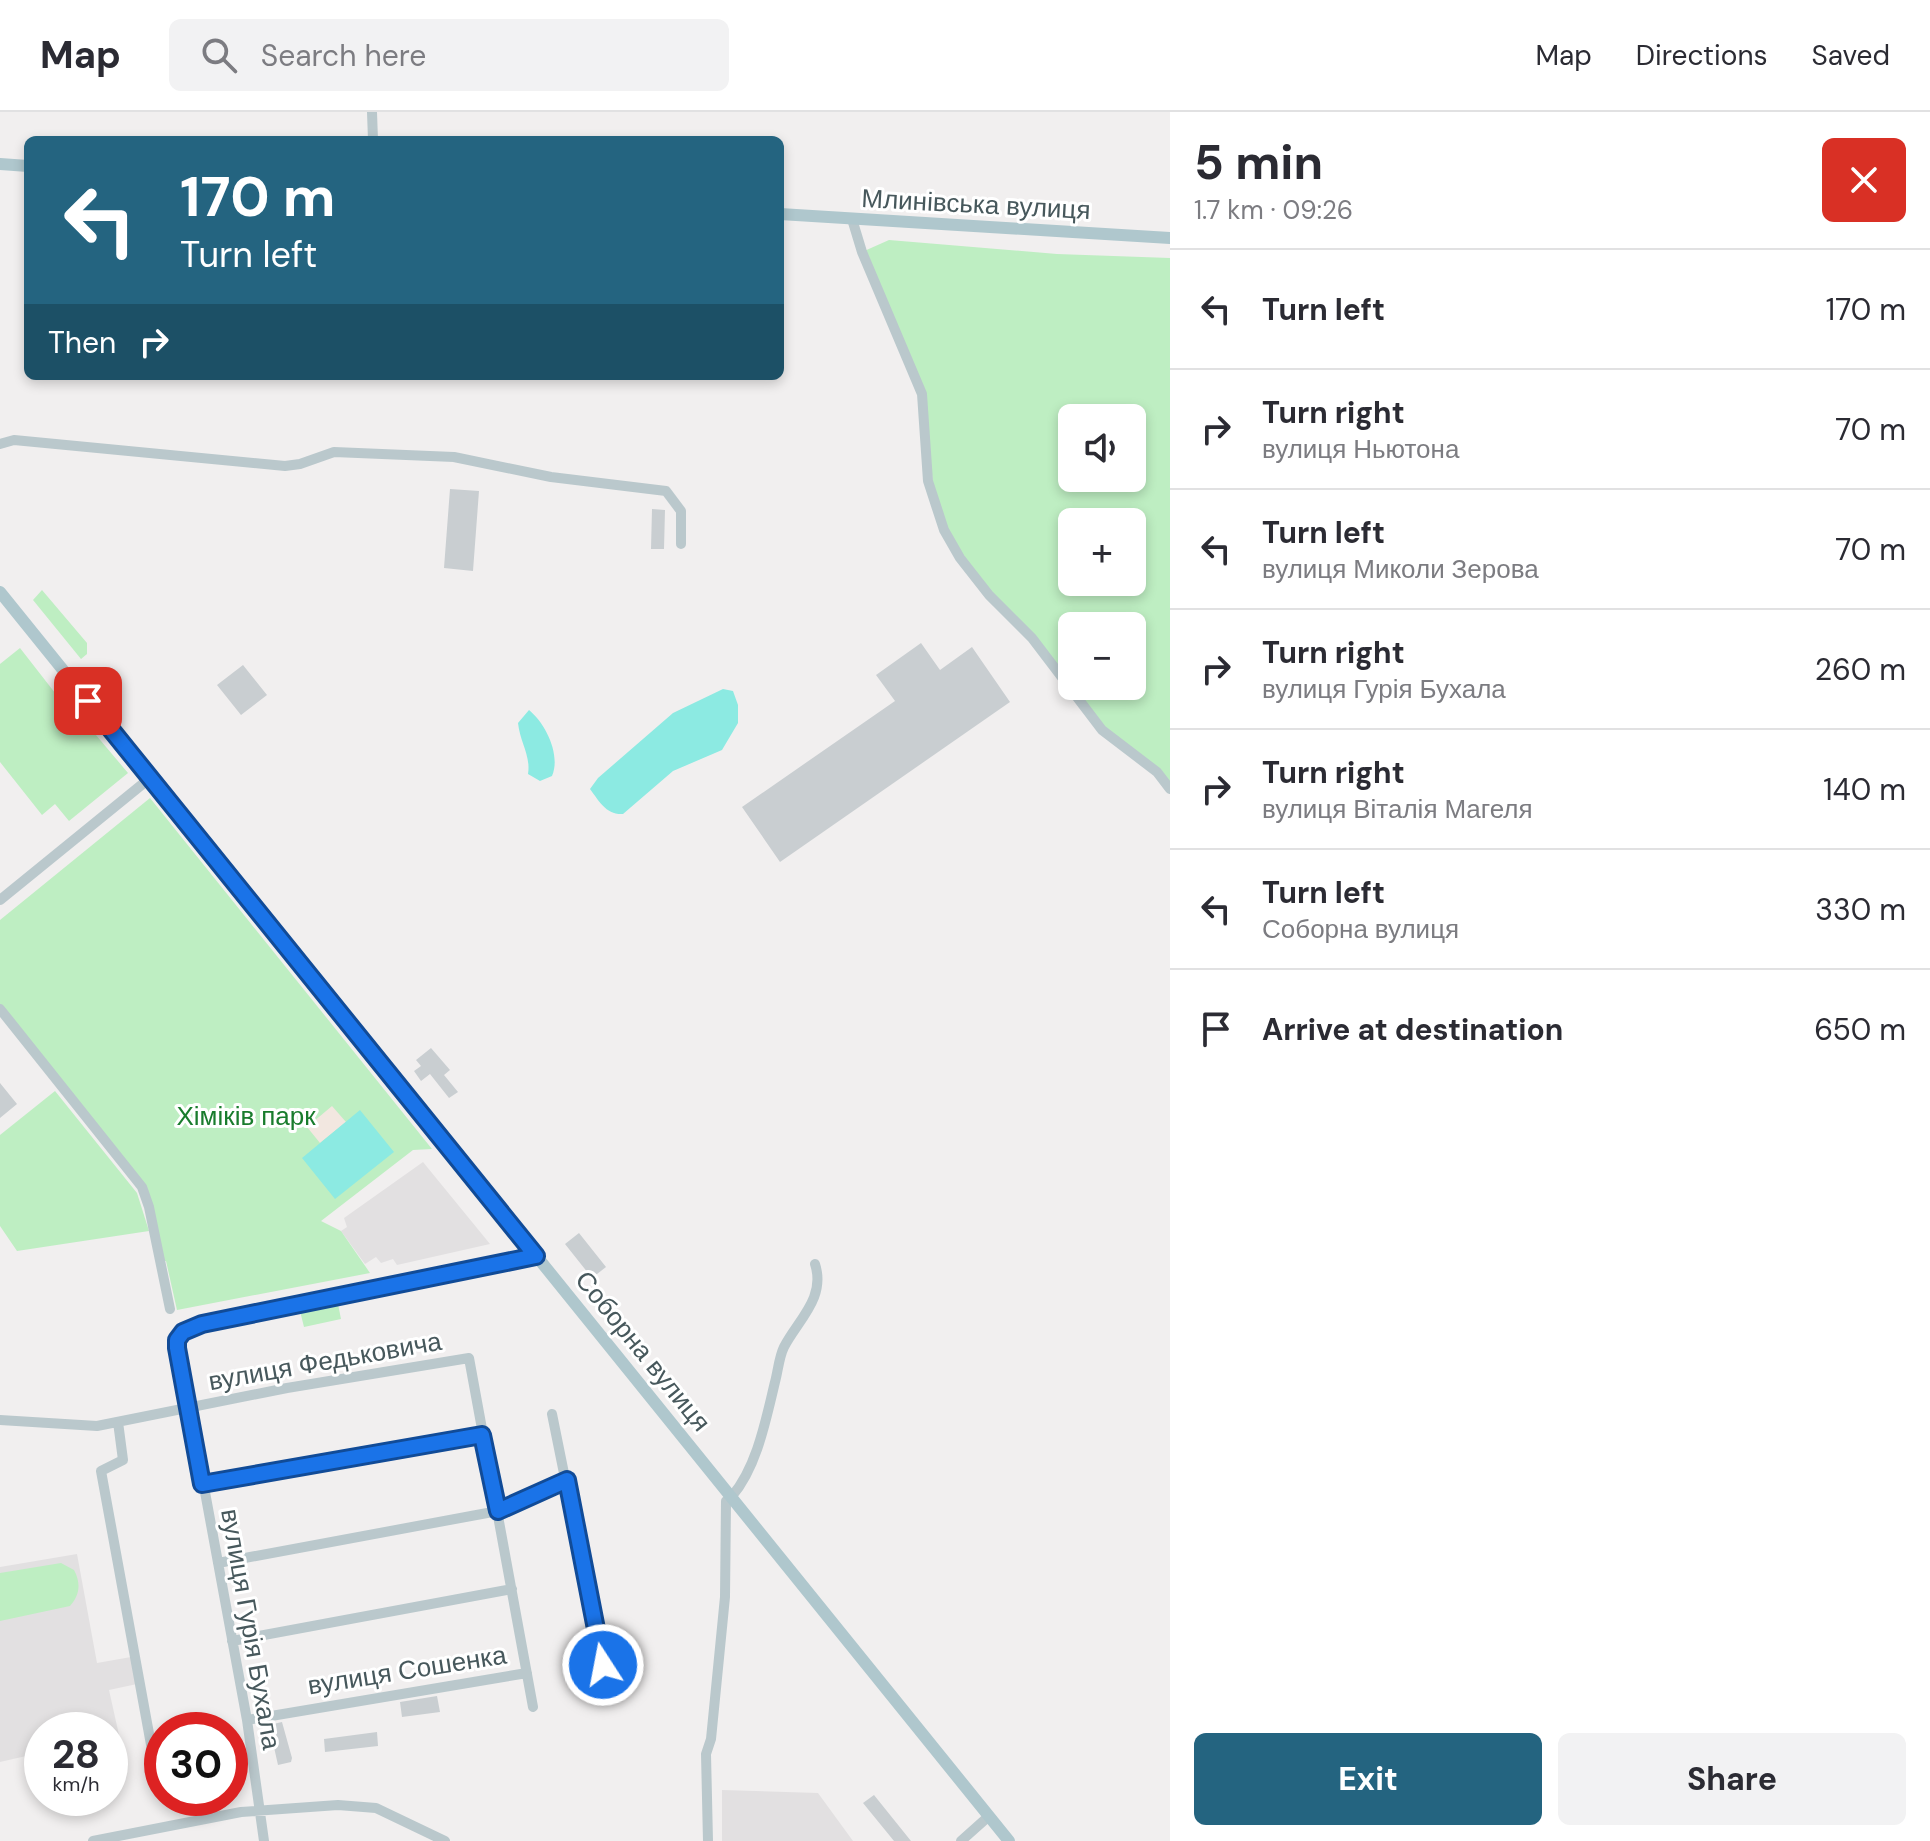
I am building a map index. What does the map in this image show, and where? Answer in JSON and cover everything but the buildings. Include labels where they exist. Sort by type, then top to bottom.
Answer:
[{"type":"main road","points":[[0,164],[24,166]]},
{"type":"main road","name":"Млинівська вулиця","points":[[784,214],[1170,238]]},
{"type":"main road","name":"Соборна вулиця","points":[[0,592],[1009,1841]]},
{"type":"street","points":[[372,112],[373,136]]},
{"type":"street","points":[[852,219],[862,252],[922,394],[928,481],[944,530],[970,570],[1032,638],[1102,730],[1157,772],[1170,789]]},
{"type":"street","points":[[0,444],[14,440],[285,466],[334,452],[454,457],[551,477],[666,491],[681,511],[681,544]]},
{"type":"street","points":[[0,900],[150,778]]},
{"type":"street","points":[[0,1009],[142,1187],[170,1309]]},
{"type":"street","name":"вулиця Гурія Бухала","points":[[245,1712],[177,1340],[183,1332],[202,1324],[536,1256]]},
{"type":"street","points":[[708,1841],[706,1754],[711,1739],[725,1597],[729,1498],[742,1484],[752,1458],[768,1412],[783,1348],[812,1306],[818,1284],[815,1264]]},
{"type":"street","name":"вулиця Федьковича","points":[[0,1420],[73,1426],[118,1422],[469,1358],[482,1435]]},
{"type":"street","points":[[552,1414],[609,1696]]},
{"type":"street","points":[[118,1422],[123,1460],[101,1471],[145,1712]]},
{"type":"street","points":[[202,1484],[482,1435],[533,1707]]},
{"type":"street","points":[[218,1563],[498,1511],[567,1480]]},
{"type":"street","points":[[232,1641],[512,1589]]},
{"type":"street","name":"вулиця Сошенка","points":[[248,1720],[527,1673]]},
{"type":"street","name":"вулиця Гурія Бухала","points":[[248,1726],[264,1841]]},
{"type":"street","points":[[93,1841],[147,1836],[261,1809],[338,1805],[376,1808],[445,1841]]},
{"type":"street","points":[[961,1841],[989,1816]]},
{"type":"shaded area","points":[[423,1162],[490,1244],[397,1265],[393,1259],[381,1263],[376,1257],[365,1264],[341,1231],[347,1227],[344,1218]]},
{"type":"shaded area","points":[[77,1554],[97,1663],[131,1657],[137,1684],[109,1690],[114,1712],[24,1712],[24,1756],[0,1762],[0,1567]]},
{"type":"shaded area","points":[[722,1790],[818,1793],[853,1841],[722,1841]]},
{"type":"green space","points":[[889,240],[1057,254],[1170,258],[1170,789],[1121,746],[1082,700],[1146,700],[1146,612],[1058,612],[1058,672],[960,558],[935,506],[926,412],[862,252]]},
{"type":"green space","points":[[42,590],[87,643],[87,654],[81,659],[33,600]]},
{"type":"green space","points":[[20,648],[80,725],[85,722],[128,773],[69,821],[55,804],[42,815],[0,762],[0,664]]},
{"type":"green space","name":"Хіміків парк","points":[[150,798],[432,1149],[413,1150],[321,1221],[341,1231],[370,1273],[177,1310],[166,1261],[160,1262],[142,1187],[0,1009],[0,920]]},
{"type":"green space","points":[[55,1091],[137,1193],[149,1231],[17,1251],[0,1226],[0,1135]]},
{"type":"green space","points":[[338,1304],[341,1319],[304,1327],[300,1311]]},
{"type":"green space","points":[[61,1563],[74,1570],[78,1580],[78,1593],[70,1606],[0,1621],[0,1573]]},
{"type":"sand","points":[[332,1106],[346,1122],[320,1143],[307,1127]]},
{"type":"water","points":[[723,689],[733,691],[738,705],[738,723],[722,750],[673,771],[623,814],[612,812],[604,806],[590,789],[598,778],[673,713]]},
{"type":"water","points":[[529,710],[546,731],[555,759],[552,776],[540,781],[528,774],[528,761],[518,723]]},
{"type":"water","points":[[360,1110],[394,1152],[335,1199],[302,1158]]},
{"type":"route","points":[[88,701],[536,1256],[279,1307],[202,1324],[183,1332],[177,1340],[177,1348],[202,1484],[482,1435],[498,1511],[567,1480],[603,1665]]}]
